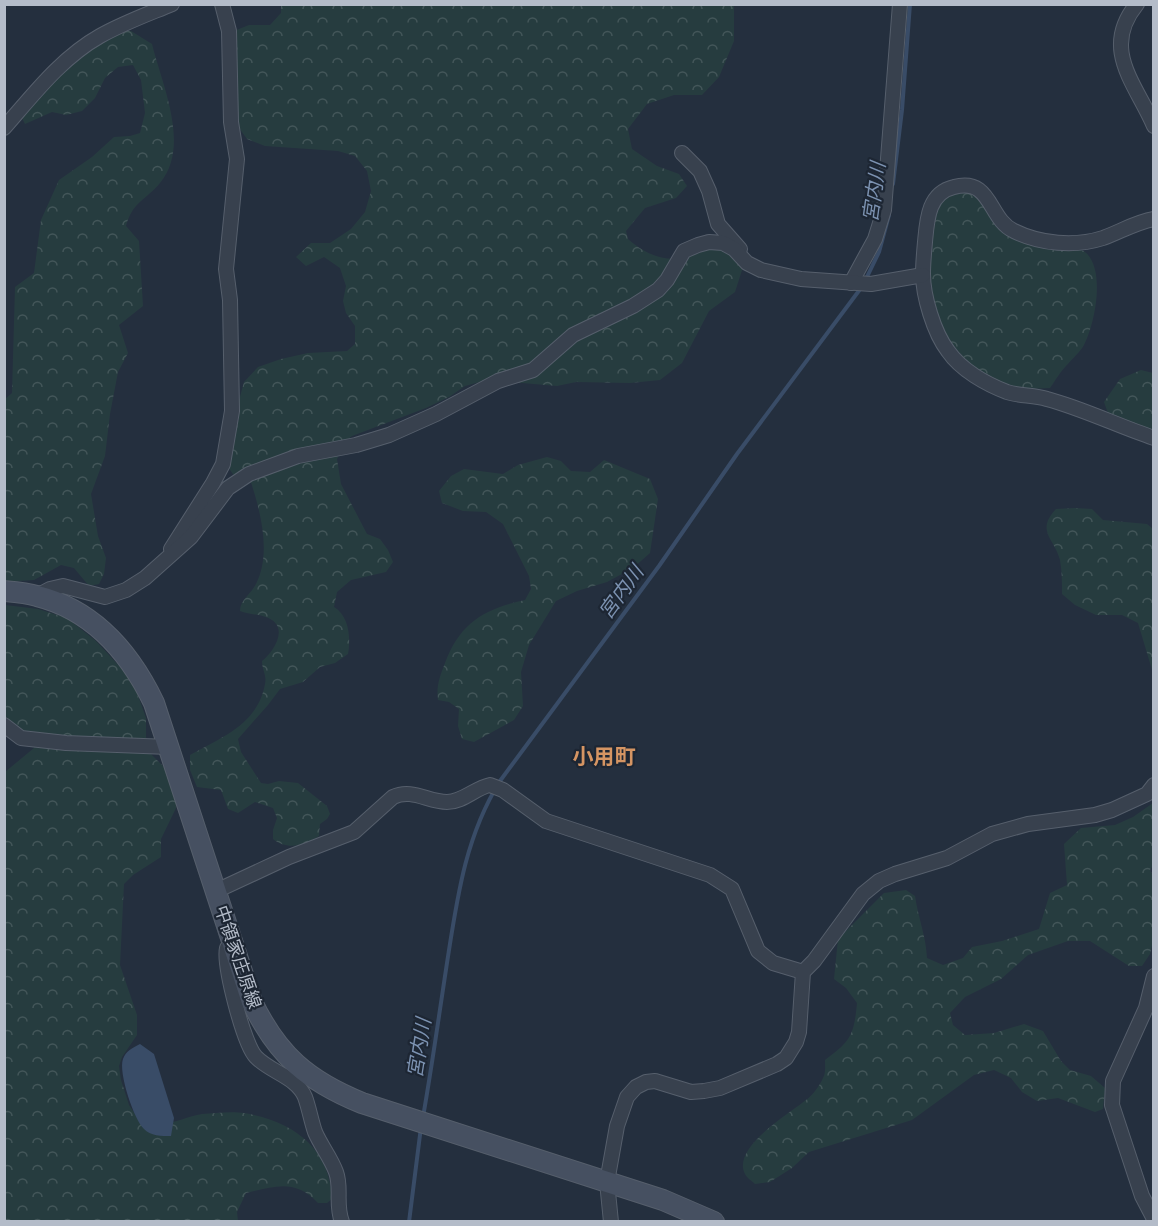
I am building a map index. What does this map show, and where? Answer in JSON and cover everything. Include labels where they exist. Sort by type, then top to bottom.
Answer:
[{"type":"main road","name":"中領家庄原線","points":[[4,591],[37,596],[73,610],[110,638],[143,679],[154,703],[252,1002],[263,1025],[293,1063],[335,1092],[663,1200],[714,1221]]},
{"type":"street","points":[[4,129],[38,88],[70,57],[100,36],[172,4]]},
{"type":"street","points":[[164,561],[223,464],[232,411],[230,300],[226,269],[237,159],[231,122],[229,31],[222,4]]},
{"type":"street","points":[[857,284],[884,210],[900,4]]},
{"type":"street","points":[[1137,4],[1125,23],[1121,53],[1126,71],[1154,126]]},
{"type":"street","points":[[682,153],[700,171],[709,191],[718,224],[738,245],[747,263],[779,275],[857,284],[922,275]]},
{"type":"street","points":[[1154,219],[1085,243],[1057,243],[1013,231],[1001,221],[987,196],[979,189],[968,185],[953,187],[937,196],[930,208],[926,223],[922,275],[926,298],[935,325],[948,351],[983,380],[1009,393],[1046,398],[1154,438]]},
{"type":"street","points":[[37,596],[50,589],[63,586],[105,597],[126,590],[191,537],[228,488],[249,474],[298,456],[356,446],[389,435],[436,414],[498,381],[533,370],[573,336],[633,306],[658,290],[667,280],[684,251],[698,245],[717,242],[734,249],[743,256]]},
{"type":"street","points":[[4,725],[21,738],[66,744],[168,747]]},
{"type":"street","points":[[216,891],[289,857],[354,832],[398,795],[411,793],[435,801],[452,802],[487,785],[497,788],[546,821],[710,875],[722,882],[732,889],[758,951],[773,963],[803,972]]},
{"type":"street","points":[[611,1221],[607,1182],[617,1126],[627,1097],[636,1087],[655,1081],[691,1092],[704,1091],[734,1082],[786,1058],[792,1051],[799,1032],[803,972],[814,961],[863,894],[879,881],[947,858],[992,834],[1028,824],[1095,815],[1112,810],[1147,794],[1154,785]]},
{"type":"street","points":[[233,943],[227,948],[226,965],[248,1045],[257,1058],[292,1082],[304,1095],[315,1132],[337,1173],[338,1212],[342,1221]]},
{"type":"street","points":[[1154,976],[1146,1008],[1113,1081],[1112,1105],[1142,1196],[1154,1219]]},
{"type":"green space","points":[[281,5],[734,5],[734,41],[719,77],[702,95],[674,95],[647,104],[628,129],[632,149],[657,166],[679,174],[687,186],[676,198],[645,208],[626,231],[628,239],[641,249],[656,256],[681,258],[722,245],[743,267],[735,292],[709,311],[682,363],[660,380],[630,383],[576,382],[557,386],[487,380],[465,386],[426,408],[352,436],[346,441],[337,459],[341,484],[367,534],[380,539],[393,562],[386,572],[351,580],[337,592],[334,607],[343,616],[348,628],[348,654],[335,663],[320,667],[303,682],[280,689],[238,739],[241,752],[261,783],[279,781],[298,783],[327,806],[330,814],[320,824],[319,836],[308,842],[290,846],[273,839],[277,818],[273,808],[255,802],[238,813],[228,809],[221,790],[197,787],[190,770],[190,755],[237,728],[255,709],[265,684],[262,661],[270,653],[279,636],[277,625],[272,620],[240,611],[261,572],[264,545],[261,518],[250,479],[235,477],[228,467],[232,435],[239,419],[238,404],[244,382],[258,367],[281,359],[308,353],[347,351],[355,344],[355,326],[346,313],[343,301],[346,286],[340,268],[324,257],[306,266],[296,257],[311,243],[330,243],[351,229],[365,212],[371,191],[367,171],[355,156],[338,151],[265,146],[247,139],[237,125],[234,31],[249,25],[270,25],[281,13]]},
{"type":"green space","points":[[122,30],[131,31],[152,44],[167,96],[174,134],[169,168],[155,189],[132,211],[126,226],[139,241],[143,306],[119,325],[128,353],[118,372],[105,456],[91,494],[98,536],[106,558],[104,574],[99,584],[89,586],[74,568],[61,565],[34,580],[5,582],[4,400],[12,393],[15,287],[34,273],[41,220],[59,180],[92,157],[114,137],[140,133],[145,113],[141,80],[133,65],[118,67],[105,78],[95,98],[82,111],[66,115],[52,112],[25,124],[21,116],[74,60]]},
{"type":"green space","points":[[960,189],[981,197],[1000,227],[1069,245],[1085,252],[1091,260],[1097,283],[1092,324],[1082,348],[1050,388],[1009,387],[993,379],[972,367],[943,334],[935,314],[927,271],[935,209],[951,190]]},
{"type":"green space","points":[[1141,370],[1153,373],[1153,433],[1109,416],[1104,402],[1120,379]]},
{"type":"green space","points":[[547,457],[561,461],[571,471],[590,472],[604,460],[650,479],[658,499],[650,553],[633,568],[607,582],[577,591],[556,601],[529,645],[521,672],[523,706],[514,720],[474,742],[462,739],[458,726],[459,709],[449,702],[438,700],[439,681],[451,649],[466,628],[475,620],[497,608],[525,600],[531,589],[529,576],[503,524],[486,512],[463,511],[442,503],[439,491],[451,476],[464,469],[503,474],[518,465]]},
{"type":"green space","points":[[1056,509],[1092,509],[1103,520],[1147,524],[1153,529],[1153,673],[1138,623],[1122,615],[1096,615],[1075,605],[1062,594],[1060,560],[1048,535],[1047,523]]},
{"type":"green space","points":[[5,605],[38,609],[67,618],[96,641],[122,669],[136,690],[146,718],[146,738],[151,754],[168,771],[176,787],[176,808],[161,839],[161,857],[133,875],[124,884],[120,965],[137,1015],[137,1035],[122,1057],[119,1066],[129,1105],[139,1120],[156,1124],[202,1114],[229,1112],[244,1113],[278,1122],[292,1130],[316,1151],[330,1181],[332,1199],[327,1203],[318,1203],[301,1190],[285,1186],[246,1193],[237,1212],[238,1221],[5,1221],[5,772],[34,748],[35,737],[23,733],[5,716]]},
{"type":"green space","points":[[1153,803],[1154,864],[1150,870],[1154,878],[1153,941],[1150,954],[1142,966],[1129,966],[1090,941],[1068,941],[1028,955],[1001,979],[965,997],[950,1013],[953,1025],[965,1035],[994,1033],[1024,1024],[1043,1031],[1061,1061],[1070,1070],[1091,1076],[1105,1088],[1103,1109],[1095,1112],[1058,1098],[1037,1101],[1022,1092],[1011,1078],[994,1070],[974,1075],[912,1120],[809,1152],[792,1168],[770,1182],[755,1184],[747,1177],[743,1164],[746,1153],[764,1132],[811,1095],[824,1076],[825,1060],[841,1048],[850,1036],[857,1003],[846,988],[834,979],[838,939],[884,893],[906,890],[915,896],[927,958],[943,965],[963,958],[972,947],[1002,941],[1039,929],[1050,893],[1067,885],[1064,844],[1081,828],[1115,825],[1133,817]]},
{"type":"water","points":[[140,1044],[154,1054],[174,1118],[171,1136],[160,1136],[144,1129],[128,1096],[123,1074],[123,1059],[132,1048]]},
{"type":"waterway","name":"宮内川","points":[[893,184],[902,110],[910,4]]},
{"type":"waterway","name":"宮内川","points":[[865,281],[879,252],[889,215]]},
{"type":"waterway","name":"宮内川","points":[[423,1117],[459,892],[470,846],[488,802],[500,781],[659,566],[737,454],[861,288]]},
{"type":"waterway","name":"宮内川","points":[[409,1222],[421,1127]]},
{"type":"district","name":"小用町","points":[[604,757]]}]
